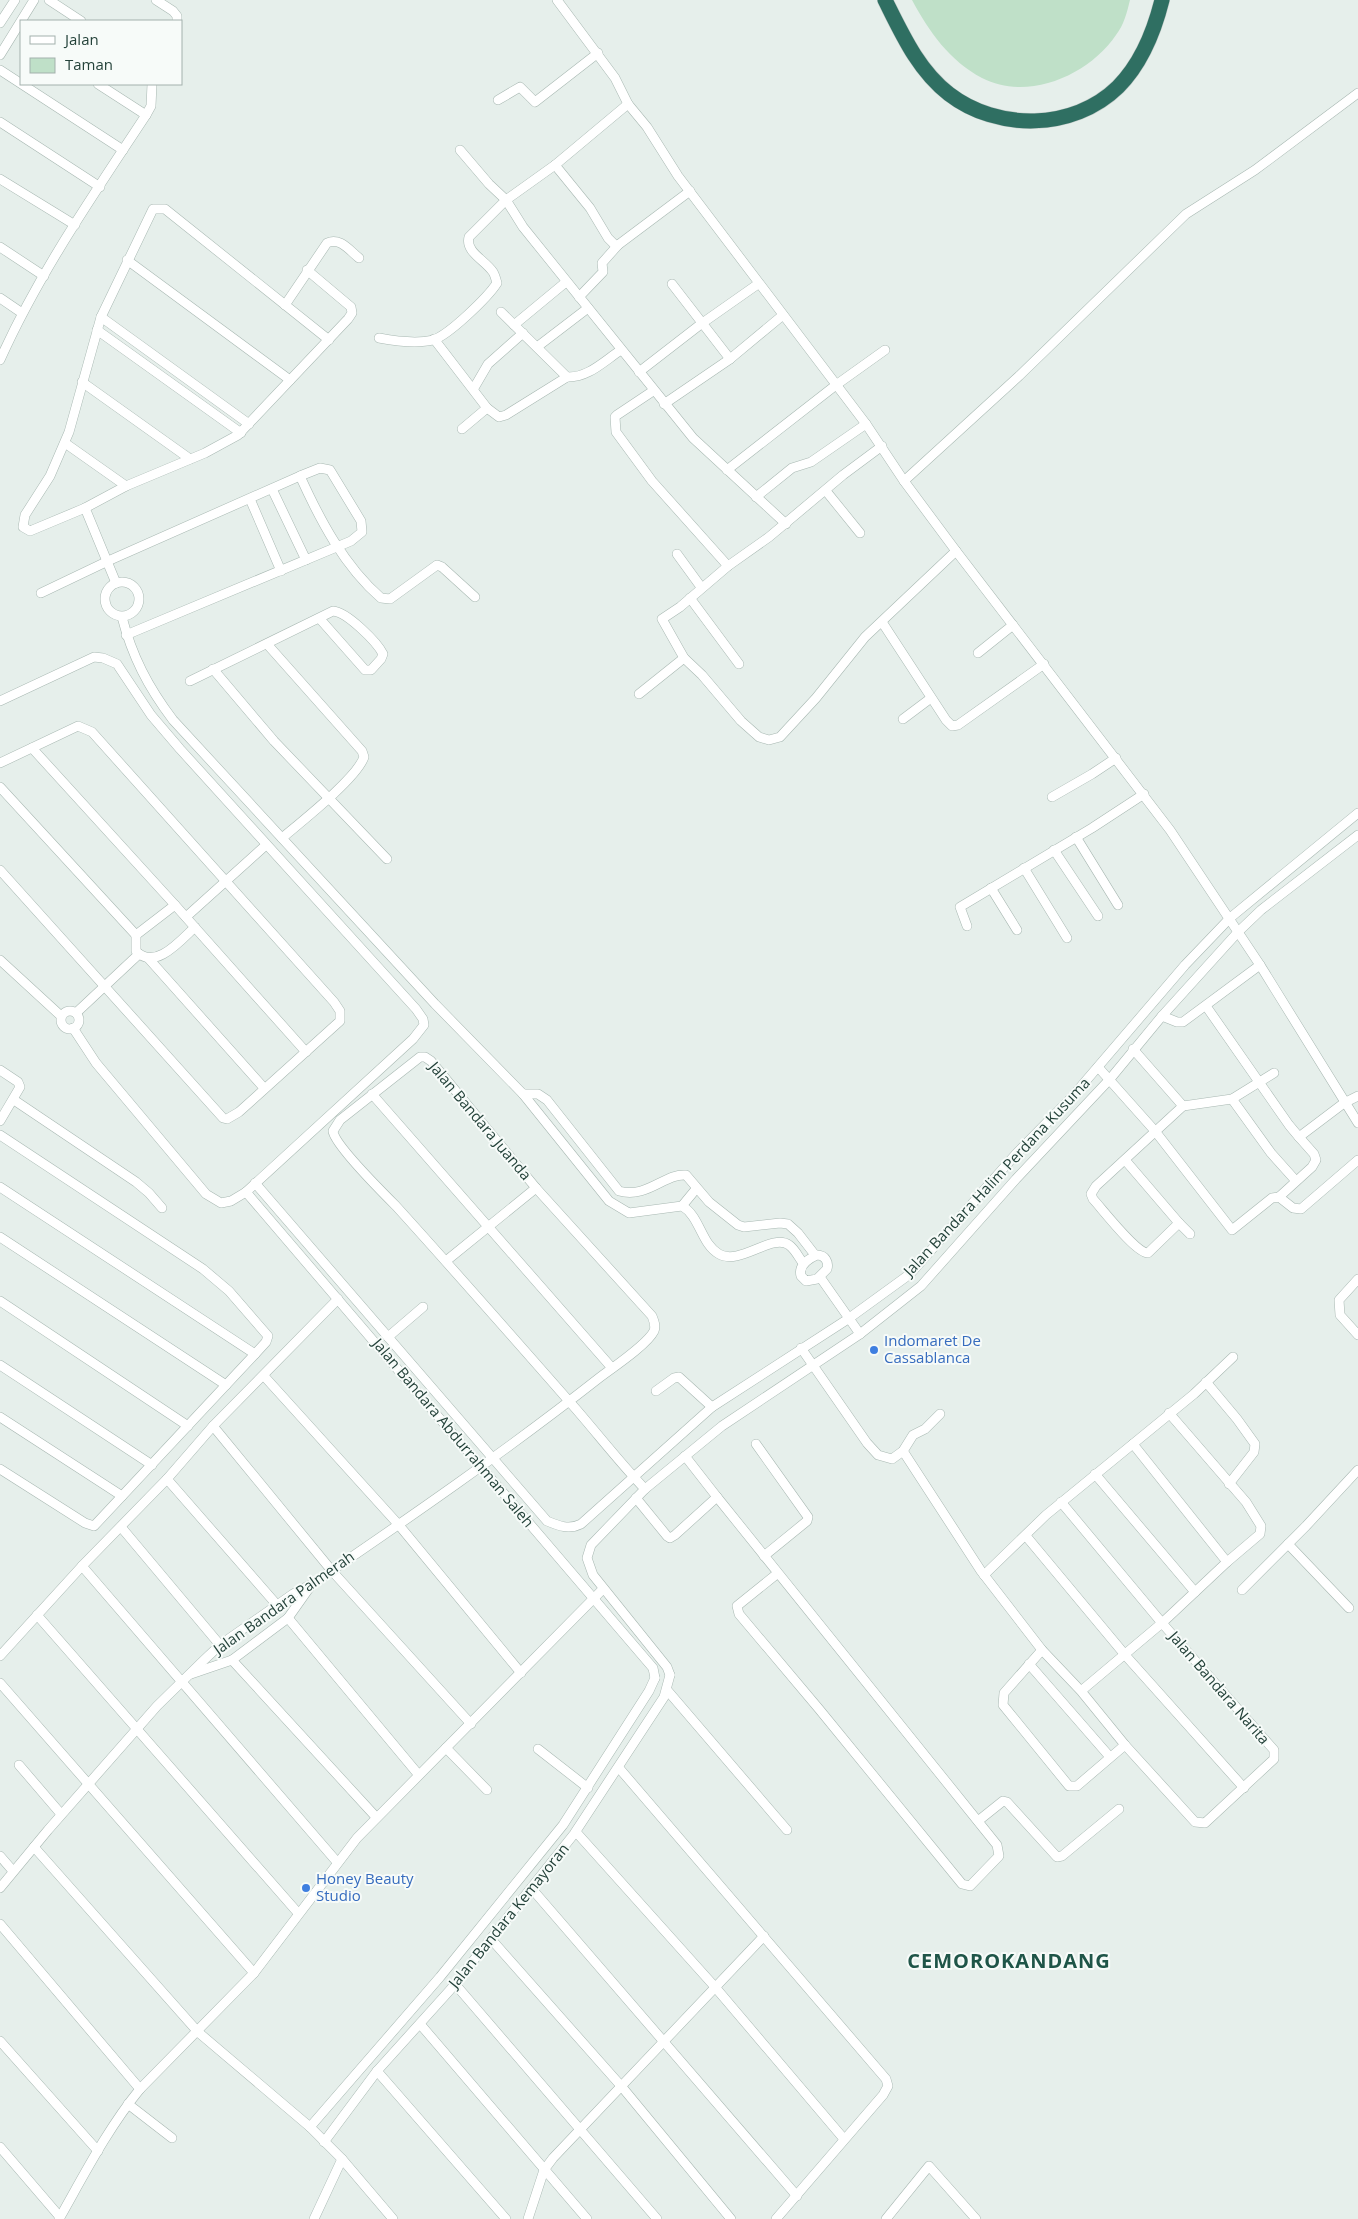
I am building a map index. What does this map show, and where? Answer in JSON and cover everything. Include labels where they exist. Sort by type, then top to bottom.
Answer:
[{"type":"highway","points":[[885,0],[906,43],[936,83],[950,94],[979,111],[996,117],[1027,121],[1054,118],[1081,110],[1117,88],[1132,70],[1146,47],[1155,29],[1162,0]]},
{"type":"street","points":[[0,23],[17,0],[32,4],[24,20]]},
{"type":"street","points":[[49,0],[79,20]]},
{"type":"street","points":[[156,0],[173,11],[177,16],[177,20]]},
{"type":"street","points":[[557,0],[598,53],[615,78],[628,104],[647,127],[690,191],[758,284],[866,424],[904,481],[956,550],[1144,794],[1230,918],[1351,1099],[1358,1124]]},
{"type":"street","points":[[0,55],[18,32]]},
{"type":"street","points":[[498,100],[520,86],[535,102],[598,53]]},
{"type":"street","points":[[0,70],[20,83]]},
{"type":"street","points":[[23,85],[123,150]]},
{"type":"street","points":[[100,85],[146,115]]},
{"type":"street","points":[[0,360],[2,349],[22,313],[75,225],[151,106],[152,85]]},
{"type":"street","points":[[904,481],[1019,376],[1186,214],[1255,170],[1358,93]]},
{"type":"street","points":[[379,338],[394,341],[434,340],[468,314],[491,293],[497,283],[493,272],[471,250],[468,241],[469,237],[506,200],[555,164],[628,104]]},
{"type":"street","points":[[0,122],[100,187]]},
{"type":"street","points":[[460,150],[489,184],[506,200],[523,227],[566,282],[693,438],[786,524]]},
{"type":"street","points":[[555,164],[590,208],[610,242],[618,245]]},
{"type":"street","points":[[0,179],[75,225]]},
{"type":"street","points":[[579,297],[603,272],[602,263],[618,245],[690,191]]},
{"type":"street","points":[[307,270],[353,309],[348,319],[241,433],[225,443],[126,486],[85,508],[30,532],[23,527],[25,515],[50,476],[65,443],[101,316],[153,209],[162,208],[328,340]]},
{"type":"street","points":[[285,305],[324,246],[332,240],[338,241],[359,258]]},
{"type":"street","points":[[0,246],[44,276]]},
{"type":"street","points":[[127,260],[290,380]]},
{"type":"street","points":[[514,325],[566,282]]},
{"type":"street","points":[[672,284],[701,324],[730,359]]},
{"type":"street","points":[[639,372],[701,324],[758,284]]},
{"type":"street","points":[[0,298],[22,313]]},
{"type":"street","points":[[537,347],[588,308]]},
{"type":"street","points":[[501,312],[567,377]]},
{"type":"street","points":[[664,404],[730,359],[783,315]]},
{"type":"street","points":[[101,316],[171,369],[249,424]]},
{"type":"street","points":[[97,330],[241,433]]},
{"type":"street","points":[[474,388],[486,366],[523,333]]},
{"type":"street","points":[[434,340],[474,388],[487,408],[499,417],[506,415],[567,377],[577,377],[584,374],[621,350]]},
{"type":"street","points":[[727,470],[836,385],[885,350]]},
{"type":"street","points":[[165,379],[171,369]]},
{"type":"street","points":[[82,382],[190,459]]},
{"type":"street","points":[[653,391],[616,415],[616,432],[652,481],[728,566]]},
{"type":"street","points":[[462,429],[487,408]]},
{"type":"street","points":[[756,497],[791,469],[812,462],[866,424]]},
{"type":"street","points":[[65,443],[126,486]]},
{"type":"street","points":[[882,446],[843,475],[786,524],[728,566],[662,619],[684,658],[759,737],[768,740],[780,737],[816,698],[865,637],[956,550]]},
{"type":"street","points":[[41,593],[108,561],[300,476],[320,468],[330,470],[361,521],[362,532],[359,536],[281,571],[126,634]]},
{"type":"street","points":[[300,476],[318,515],[338,547],[358,573],[384,599],[390,599],[437,565],[442,567],[475,597]]},
{"type":"street","points":[[272,489],[306,560]]},
{"type":"street","points":[[826,491],[860,533]]},
{"type":"street","points":[[250,499],[281,571]]},
{"type":"street","points":[[85,508],[116,583]]},
{"type":"street","points":[[677,554],[701,587]]},
{"type":"street","points":[[116,583],[126,583],[135,589],[138,594],[136,609],[132,613],[122,616],[111,612],[105,602],[107,591],[116,583]]},
{"type":"street","points":[[690,598],[739,664]]},
{"type":"street","points":[[190,681],[333,611],[346,615],[378,647],[383,654],[381,659],[371,670],[365,670],[320,619]]},
{"type":"street","points":[[122,616],[126,634],[139,668],[152,692],[173,720],[435,1004],[523,1094],[609,1201],[630,1213],[670,1206],[682,1206],[689,1211],[712,1249],[720,1255],[728,1257],[744,1254],[780,1242],[789,1245],[803,1263]]},
{"type":"street","points":[[882,622],[931,698],[952,726],[958,725],[1044,664]]},
{"type":"street","points":[[978,653],[1013,625]]},
{"type":"street","points":[[267,644],[363,754],[360,765],[329,798],[282,838]]},
{"type":"street","points":[[0,701],[85,660],[94,657],[110,660],[122,671],[157,722],[416,1009],[423,1019],[424,1025],[413,1039],[246,1192],[231,1201],[221,1203],[206,1194],[96,1063],[73,1028]]},
{"type":"street","points":[[639,694],[684,658]]},
{"type":"street","points":[[213,669],[274,741],[387,859]]},
{"type":"street","points":[[903,719],[931,698]]},
{"type":"street","points":[[0,763],[78,726],[92,732],[334,1002],[342,1016],[338,1024],[232,1117],[223,1118],[0,870]]},
{"type":"street","points":[[32,748],[306,1052]]},
{"type":"street","points":[[1052,797],[1116,758]]},
{"type":"street","points":[[0,787],[136,935],[135,948],[139,954],[149,959],[264,1088]]},
{"type":"street","points":[[967,926],[960,907],[1144,794]]},
{"type":"street","name":"Jalan Bandara Halim Perdana Kusuma","points":[[581,1524],[712,1407],[801,1348],[845,1315],[910,1274],[1016,1155],[1072,1097],[1185,965],[1230,918],[1358,813]]},
{"type":"street","name":"Jalan Bandara Halim Perdana Kusuma","points":[[603,1589],[588,1566],[587,1554],[591,1545],[645,1489],[722,1426],[860,1334],[921,1286],[1016,1178],[1110,1079],[1162,1016],[1238,932],[1262,910],[1358,835]]},
{"type":"street","points":[[1076,837],[1118,906]]},
{"type":"street","points":[[1323,840],[1334,854]]},
{"type":"street","points":[[186,917],[266,845]]},
{"type":"street","points":[[1054,850],[1098,916]]},
{"type":"street","points":[[1024,868],[1067,938]]},
{"type":"street","points":[[991,888],[1017,930]]},
{"type":"street","points":[[136,935],[175,905]]},
{"type":"street","points":[[149,959],[158,958],[195,927]]},
{"type":"street","points":[[76,1013],[139,954]]},
{"type":"street","points":[[0,960],[61,1016],[61,1022],[64,1027],[73,1028]]},
{"type":"street","points":[[1162,1016],[1177,1022],[1183,1022],[1260,965]]},
{"type":"street","points":[[1098,1067],[1155,1132],[1232,1230],[1272,1198],[1279,1197],[1316,1160],[1314,1154],[1294,1132],[1206,1006]]},
{"type":"street","points":[[61,1016],[68,1010],[76,1013]]},
{"type":"street","points":[[73,1028],[79,1022],[76,1013]]},
{"type":"street","points":[[1133,1050],[1183,1106]]},
{"type":"street","name":"Jalan Bandara Juanda","points":[[493,1458],[569,1402],[612,1368],[653,1332],[655,1328],[652,1316],[536,1188],[426,1058],[420,1057],[340,1120],[333,1131],[334,1136],[352,1160],[446,1261],[569,1402],[633,1476],[645,1489]]},
{"type":"street","points":[[0,1070],[20,1084],[14,1100],[0,1121]]},
{"type":"street","points":[[1179,1223],[1152,1251],[1146,1254],[1132,1242],[1093,1199],[1091,1194],[1093,1189],[1183,1106],[1232,1099],[1274,1073]]},
{"type":"street","points":[[372,1094],[612,1368]]},
{"type":"street","points":[[523,1094],[538,1094],[548,1100],[619,1191]]},
{"type":"street","points":[[1232,1099],[1271,1153],[1296,1181]]},
{"type":"street","points":[[1299,1136],[1351,1099]]},
{"type":"street","points":[[14,1100],[130,1178],[149,1193],[162,1208]]},
{"type":"street","points":[[0,1135],[218,1280],[267,1332],[266,1342],[92,1527],[0,1469]]},
{"type":"street","points":[[1125,1160],[1190,1234]]},
{"type":"street","points":[[1279,1197],[1293,1208],[1302,1210],[1358,1160]]},
{"type":"street","points":[[609,1201],[619,1191],[642,1191],[682,1175],[689,1176],[696,1189],[728,1218],[741,1226],[788,1224],[798,1233],[815,1256]]},
{"type":"street","name":"Jalan Bandara Abdurrahman Saleh","points":[[255,1183],[547,1521],[572,1528],[581,1524]]},
{"type":"street","points":[[0,1187],[255,1354]]},
{"type":"street","points":[[446,1261],[536,1188]]},
{"type":"street","points":[[682,1206],[696,1189]]},
{"type":"street","name":"Jalan Bandara Abdurrahman Saleh","points":[[246,1192],[653,1668],[655,1678]]},
{"type":"street","points":[[0,1237],[226,1385]]},
{"type":"street","points":[[815,1256],[823,1256],[828,1262],[827,1270],[820,1277],[810,1282],[804,1280],[800,1271],[803,1263],[815,1256]]},
{"type":"street","points":[[820,1277],[860,1334]]},
{"type":"street","points":[[1358,1279],[1339,1300],[1340,1315],[1358,1335]]},
{"type":"street","points":[[0,1656],[82,1566],[167,1479],[213,1426],[338,1299]]},
{"type":"street","points":[[0,1301],[188,1426]]},
{"type":"street","points":[[388,1337],[423,1307]]},
{"type":"street","points":[[801,1348],[874,1451],[885,1458],[892,1459],[903,1451],[906,1442],[913,1435],[925,1429],[940,1414]]},
{"type":"street","points":[[982,1573],[1026,1536],[1061,1502],[1169,1414],[1233,1357]]},
{"type":"street","points":[[0,1364],[152,1465]]},
{"type":"street","points":[[264,1376],[398,1524],[521,1673]]},
{"type":"street","points":[[656,1391],[674,1378],[679,1377],[712,1407]]},
{"type":"street","points":[[1206,1382],[1238,1419],[1255,1444],[1254,1452],[1229,1484]]},
{"type":"street","points":[[1061,1502],[1162,1623],[1260,1534],[1262,1526],[1255,1514],[1169,1414]]},
{"type":"street","points":[[0,1417],[122,1496]]},
{"type":"street","points":[[213,1426],[332,1571],[471,1724]]},
{"type":"street","points":[[756,1444],[808,1517],[806,1521],[764,1556]]},
{"type":"street","points":[[1133,1444],[1227,1562]]},
{"type":"street","name":"Jalan Bandara Narita","points":[[903,1451],[982,1573],[1042,1650],[1081,1691],[1125,1745],[1198,1824],[1205,1824],[1272,1763],[1274,1759],[1274,1750],[1162,1623],[1126,1656],[1081,1691]]},
{"type":"street","points":[[685,1456],[997,1845],[999,1856],[970,1886],[962,1884],[819,1709],[738,1614],[736,1606],[778,1574]]},
{"type":"street","name":"Jalan Bandara Palmerah","points":[[0,1888],[61,1814],[137,1730],[220,1645],[293,1594],[332,1571],[493,1458]]},
{"type":"street","points":[[1242,1590],[1358,1470]]},
{"type":"street","points":[[1095,1474],[1195,1592]]},
{"type":"street","points":[[167,1479],[277,1605]]},
{"type":"street","points":[[636,1498],[670,1538],[717,1497]]},
{"type":"street","points":[[535,1530],[547,1521]]},
{"type":"street","points":[[121,1527],[220,1645]]},
{"type":"street","points":[[1026,1536],[1126,1656],[1244,1788]]},
{"type":"street","points":[[1288,1544],[1348,1608]]},
{"type":"street","points":[[82,1566],[337,1862]]},
{"type":"street","points":[[191,1674],[232,1660],[288,1618],[312,1584]]},
{"type":"street","points":[[0,2147],[60,2218],[98,2151],[128,2104],[140,2089],[254,1973],[337,1862],[376,1818],[603,1589],[668,1666],[670,1675],[655,1678]]},
{"type":"street","points":[[37,1615],[298,1914]]},
{"type":"street","points":[[288,1618],[418,1774]]},
{"type":"street","points":[[1042,1650],[1004,1693],[1003,1705],[1069,1786],[1077,1786],[1125,1745]]},
{"type":"street","points":[[232,1660],[376,1818]]},
{"type":"street","points":[[1029,1664],[1110,1757]]},
{"type":"street","name":"Jalan Bandara Kemayoran","points":[[324,2142],[377,2071],[454,1984],[576,1832],[619,1768],[667,1690],[670,1675]]},
{"type":"street","name":"Jalan Bandara Kemayoran","points":[[310,2127],[481,1927],[563,1825],[649,1692],[655,1678]]},
{"type":"street","points":[[0,1683],[254,1973]]},
{"type":"street","points":[[667,1690],[787,1830]]},
{"type":"street","points":[[446,1748],[487,1790]]},
{"type":"street","points":[[538,1749],[588,1788]]},
{"type":"street","points":[[19,1766],[61,1814]]},
{"type":"street","points":[[619,1768],[886,2079],[888,2086],[883,2095],[776,2219]]},
{"type":"street","points":[[978,1821],[1003,1802],[1007,1802],[1057,1857],[1062,1856],[1119,1809]]},
{"type":"street","points":[[576,1832],[715,1987],[844,2139]]},
{"type":"street","points":[[34,1847],[198,2032],[310,2127],[342,2159],[393,2219]]},
{"type":"street","points":[[0,1856],[13,1872]]},
{"type":"street","points":[[532,1889],[796,2196]]},
{"type":"street","points":[[0,1924],[140,2089]]},
{"type":"street","points":[[528,2219],[544,2170],[663,2041],[764,1936]]},
{"type":"street","points":[[491,1939],[622,2087],[731,2219]]},
{"type":"street","points":[[454,1984],[657,2219]]},
{"type":"street","points":[[420,2024],[586,2219]]},
{"type":"street","points":[[0,2040],[98,2151]]},
{"type":"street","points":[[377,2071],[506,2219]]},
{"type":"street","points":[[128,2104],[172,2138]]},
{"type":"street","points":[[314,2219],[342,2159]]},
{"type":"street","points":[[889,2218],[929,2166],[976,2219]]},
{"type":"green space","points":[[912,0],[1130,0],[1119,31],[1090,62],[1074,73],[1056,80],[1019,87],[1000,85],[982,78],[960,63],[941,45]]},
{"type":"place","name":"Indomaret De Cassablanca","points":[[874,1350]]},
{"type":"place","name":"Honey Beauty Studio","points":[[306,1888]]},
{"type":"district","name":"CEMOROKANDANG","points":[[1009,1961]]}]
